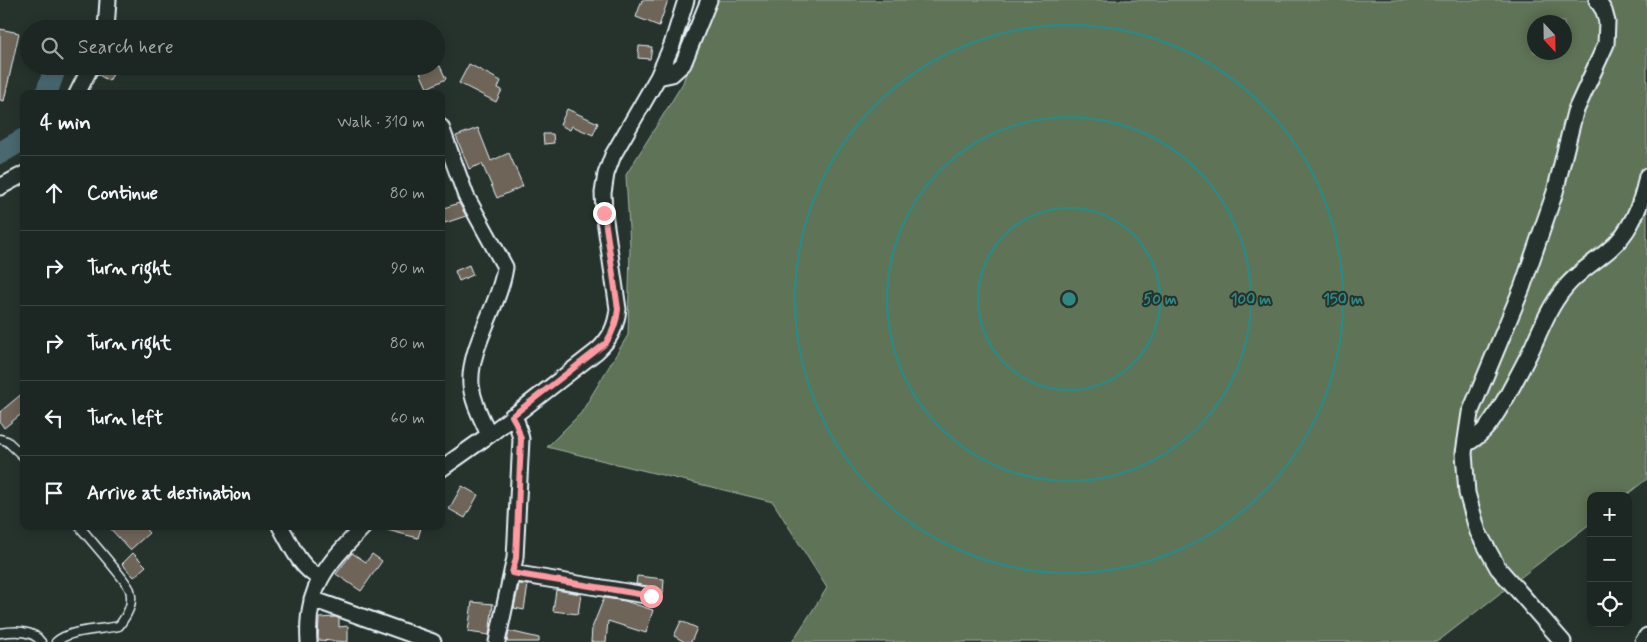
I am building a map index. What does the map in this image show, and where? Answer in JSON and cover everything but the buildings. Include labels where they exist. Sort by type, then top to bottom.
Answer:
[{"type":"street","points":[[107,20],[108,0]]},
{"type":"street","points":[[445,466],[597,351],[606,343],[613,332],[617,321],[618,309],[604,213],[603,193],[606,174],[613,155],[658,78],[672,45],[686,0]]},
{"type":"street","points":[[658,78],[672,74],[684,64],[710,0]]},
{"type":"street","points":[[1563,642],[1498,568],[1478,532],[1467,494],[1464,453],[1470,413],[1522,288],[1555,192],[1575,112],[1606,44],[1607,22],[1604,11],[1597,0]]},
{"type":"street","points":[[79,90],[87,75]]},
{"type":"street","points":[[445,138],[466,196],[505,267],[503,281],[475,354],[471,384],[476,405],[488,435]]},
{"type":"street","points":[[0,187],[20,176]]},
{"type":"street","points":[[1466,444],[1481,435],[1492,421],[1563,289],[1581,271],[1611,248],[1628,228],[1640,204],[1647,176]]},
{"type":"street","points":[[497,642],[516,558],[521,439],[512,416]]},
{"type":"street","points":[[282,530],[304,566],[310,573],[320,578]]},
{"type":"street","points":[[309,642],[308,621],[312,599],[320,578],[332,559],[360,530]]},
{"type":"street","points":[[512,573],[651,596]]},
{"type":"street","points":[[312,599],[433,642]]},
{"type":"street","points":[[1643,642],[1647,636]]},
{"type":"lane","points":[[0,439],[7,441],[20,453]]},
{"type":"lane","points":[[56,642],[58,639],[78,632],[119,626],[131,604],[130,589],[82,530]]},
{"type":"lane","points":[[0,634],[12,631],[27,632],[38,637],[41,642]]},
{"type":"green space","points":[[711,0],[1647,0],[1647,479],[1630,492],[1587,492],[1587,526],[1437,642],[792,642],[827,588],[773,502],[547,447],[581,413],[628,335],[630,246],[626,175],[683,83],[699,30]]},
{"type":"waterway","points":[[47,90],[53,75]]},
{"type":"waterway","points":[[0,153],[20,141]]},
{"type":"route","points":[[604,213],[618,309],[617,321],[606,343],[512,416],[520,431],[521,439],[516,558],[512,573],[651,596]]}]
